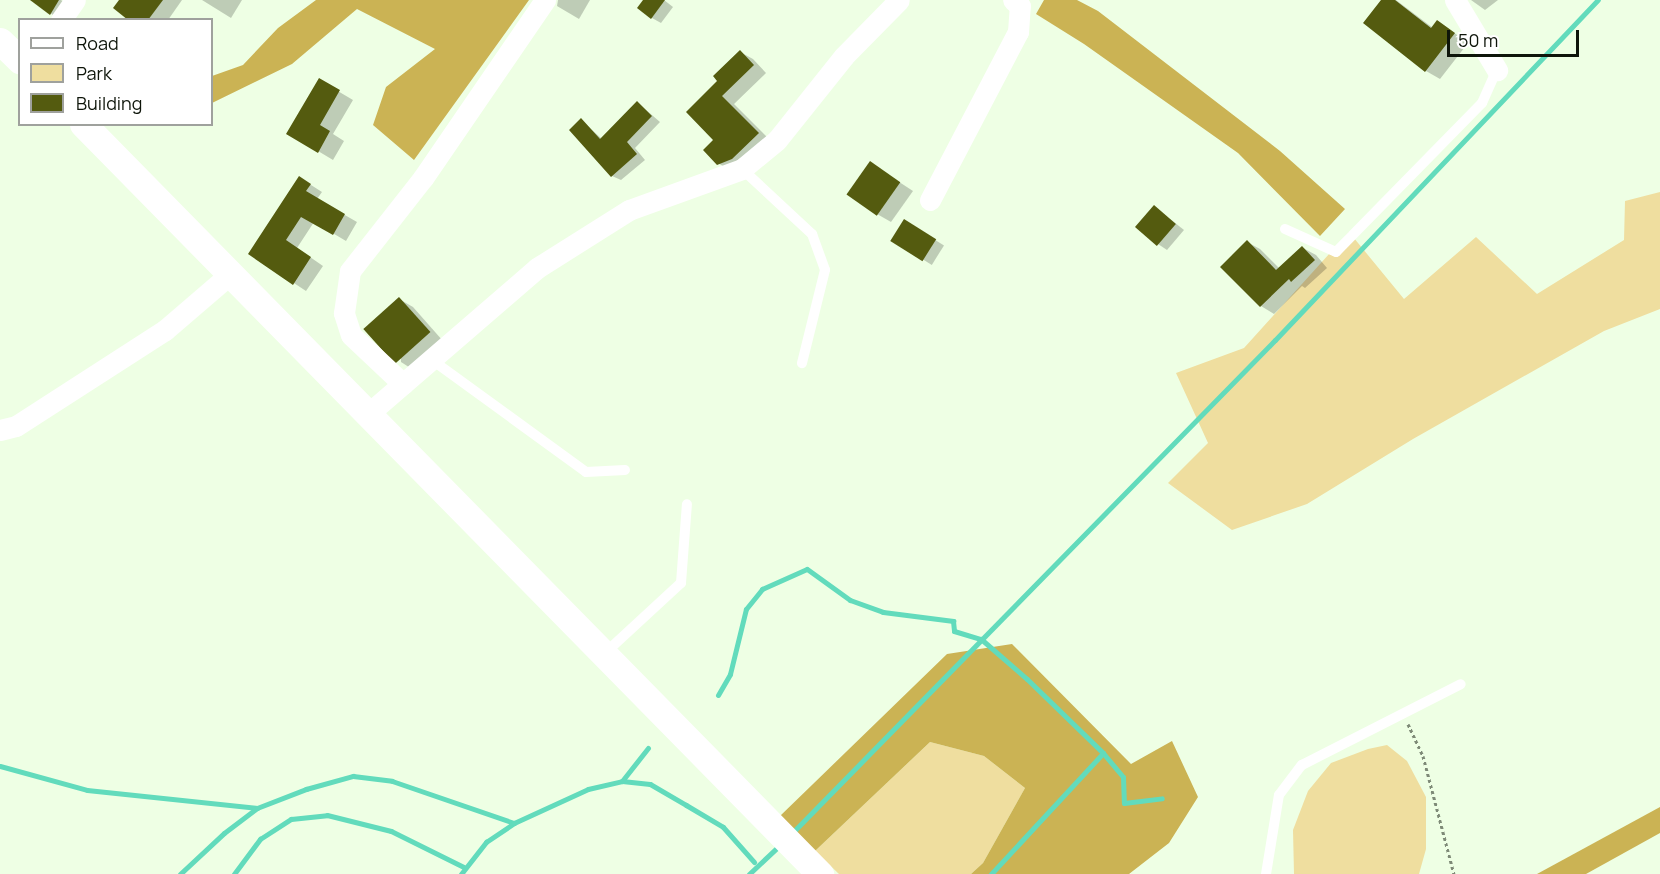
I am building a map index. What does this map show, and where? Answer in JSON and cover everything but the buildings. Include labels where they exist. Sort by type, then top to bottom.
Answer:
[{"type":"street","points":[[62,18],[75,0]]},
{"type":"street","points":[[404,384],[351,335],[344,313],[350,271],[423,178],[545,0]]},
{"type":"street","points":[[368,414],[537,268],[629,210],[742,169],[777,140],[844,56],[899,0]]},
{"type":"street","points":[[930,200],[1018,32],[1020,6],[1013,0]]},
{"type":"street","points":[[1455,0],[1497,70]]},
{"type":"street","points":[[0,41],[18,58]]},
{"type":"street","points":[[84,126],[820,874]]},
{"type":"street","points":[[0,430],[15,426],[165,330],[230,274]]},
{"type":"lane","points":[[1285,228],[1336,252],[1482,103],[1497,70]]},
{"type":"lane","points":[[742,169],[812,234],[825,270],[802,363]]},
{"type":"lane","points":[[432,360],[585,472],[625,470]]},
{"type":"lane","points":[[604,654],[681,583],[687,504]]},
{"type":"lane","points":[[1266,874],[1279,795],[1302,765],[1461,684]]},
{"type":"path","points":[[1404,713],[1422,756],[1454,874]]},
{"type":"green space","points":[[1660,192],[1660,309],[1604,331],[1413,439],[1307,504],[1232,530],[1168,483],[1208,443],[1176,373],[1244,348],[1349,232],[1404,299],[1476,237],[1537,294],[1624,240],[1625,201]]},
{"type":"green space","points":[[930,742],[984,756],[1025,788],[983,863],[971,874],[839,874],[815,851]]},
{"type":"green space","points":[[1387,745],[1407,761],[1426,797],[1426,849],[1419,874],[1294,874],[1293,830],[1308,791],[1331,763],[1368,749]]},
{"type":"shaded area","points":[[316,0],[529,0],[414,160],[373,125],[386,87],[435,49],[357,9],[292,64],[213,103],[213,76],[243,65],[278,28]]},
{"type":"shaded area","points":[[1044,0],[1077,0],[1098,11],[1280,151],[1345,209],[1320,236],[1238,153],[1084,44],[1036,14]]},
{"type":"shaded area","points":[[1012,644],[1131,764],[1172,741],[1198,797],[1169,843],[1129,874],[971,874],[983,863],[1025,788],[984,756],[930,742],[815,851],[779,817],[947,654]]},
{"type":"shaded area","points":[[1660,807],[1660,833],[1586,874],[1537,874]]},
{"type":"waterway","points":[[792,833],[1275,340],[1598,0]]},
{"type":"waterway","points":[[718,695],[730,674],[746,609],[762,589],[807,569],[850,600],[883,612],[953,621],[954,631],[981,639],[1027,679],[1103,753],[1123,777],[1124,803],[1162,798]]},
{"type":"waterway","points":[[622,781],[648,748]]},
{"type":"waterway","points":[[991,874],[1103,753]]},
{"type":"waterway","points":[[0,766],[87,790],[257,808]]},
{"type":"waterway","points":[[180,874],[224,833],[257,808],[306,789],[353,776],[392,781],[514,823]]},
{"type":"waterway","points":[[461,874],[486,842],[514,823],[588,789],[622,781],[650,784],[723,827],[754,862]]},
{"type":"waterway","points":[[234,874],[260,839],[291,819],[327,815],[391,831],[464,867]]},
{"type":"waterway","points":[[749,874],[781,844]]}]
